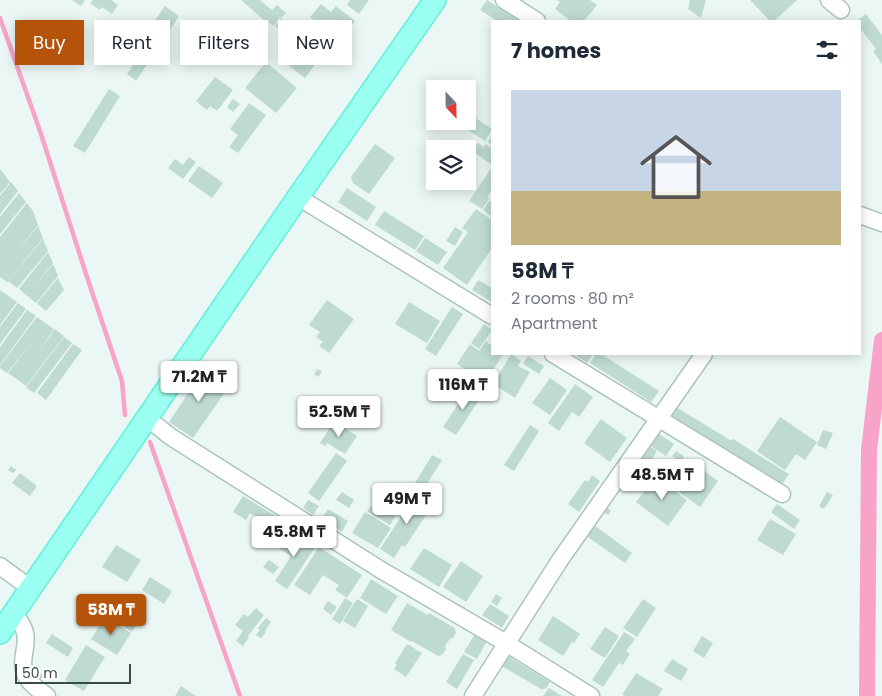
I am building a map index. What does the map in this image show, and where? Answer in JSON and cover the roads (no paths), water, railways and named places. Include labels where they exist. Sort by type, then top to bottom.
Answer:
[{"type":"main road","points":[[0,633],[298,196],[435,0]]},
{"type":"street","points":[[504,0],[535,20]]},
{"type":"street","points":[[298,196],[491,315]]},
{"type":"street","points":[[861,215],[882,223]]},
{"type":"street","points":[[555,355],[782,494]]},
{"type":"street","points":[[474,696],[560,560],[703,355]]},
{"type":"street","points":[[146,418],[171,437],[365,560],[506,643],[591,696]]},
{"type":"street","points":[[0,566],[30,588]]},
{"type":"street","points":[[14,612],[26,634],[22,667],[25,675],[29,682],[47,696]]},
{"type":"waterway","points":[[0,18],[41,134],[122,381],[125,415]]},
{"type":"waterway","points":[[867,696],[869,450],[882,340]]},
{"type":"waterway","points":[[150,442],[240,696]]}]
